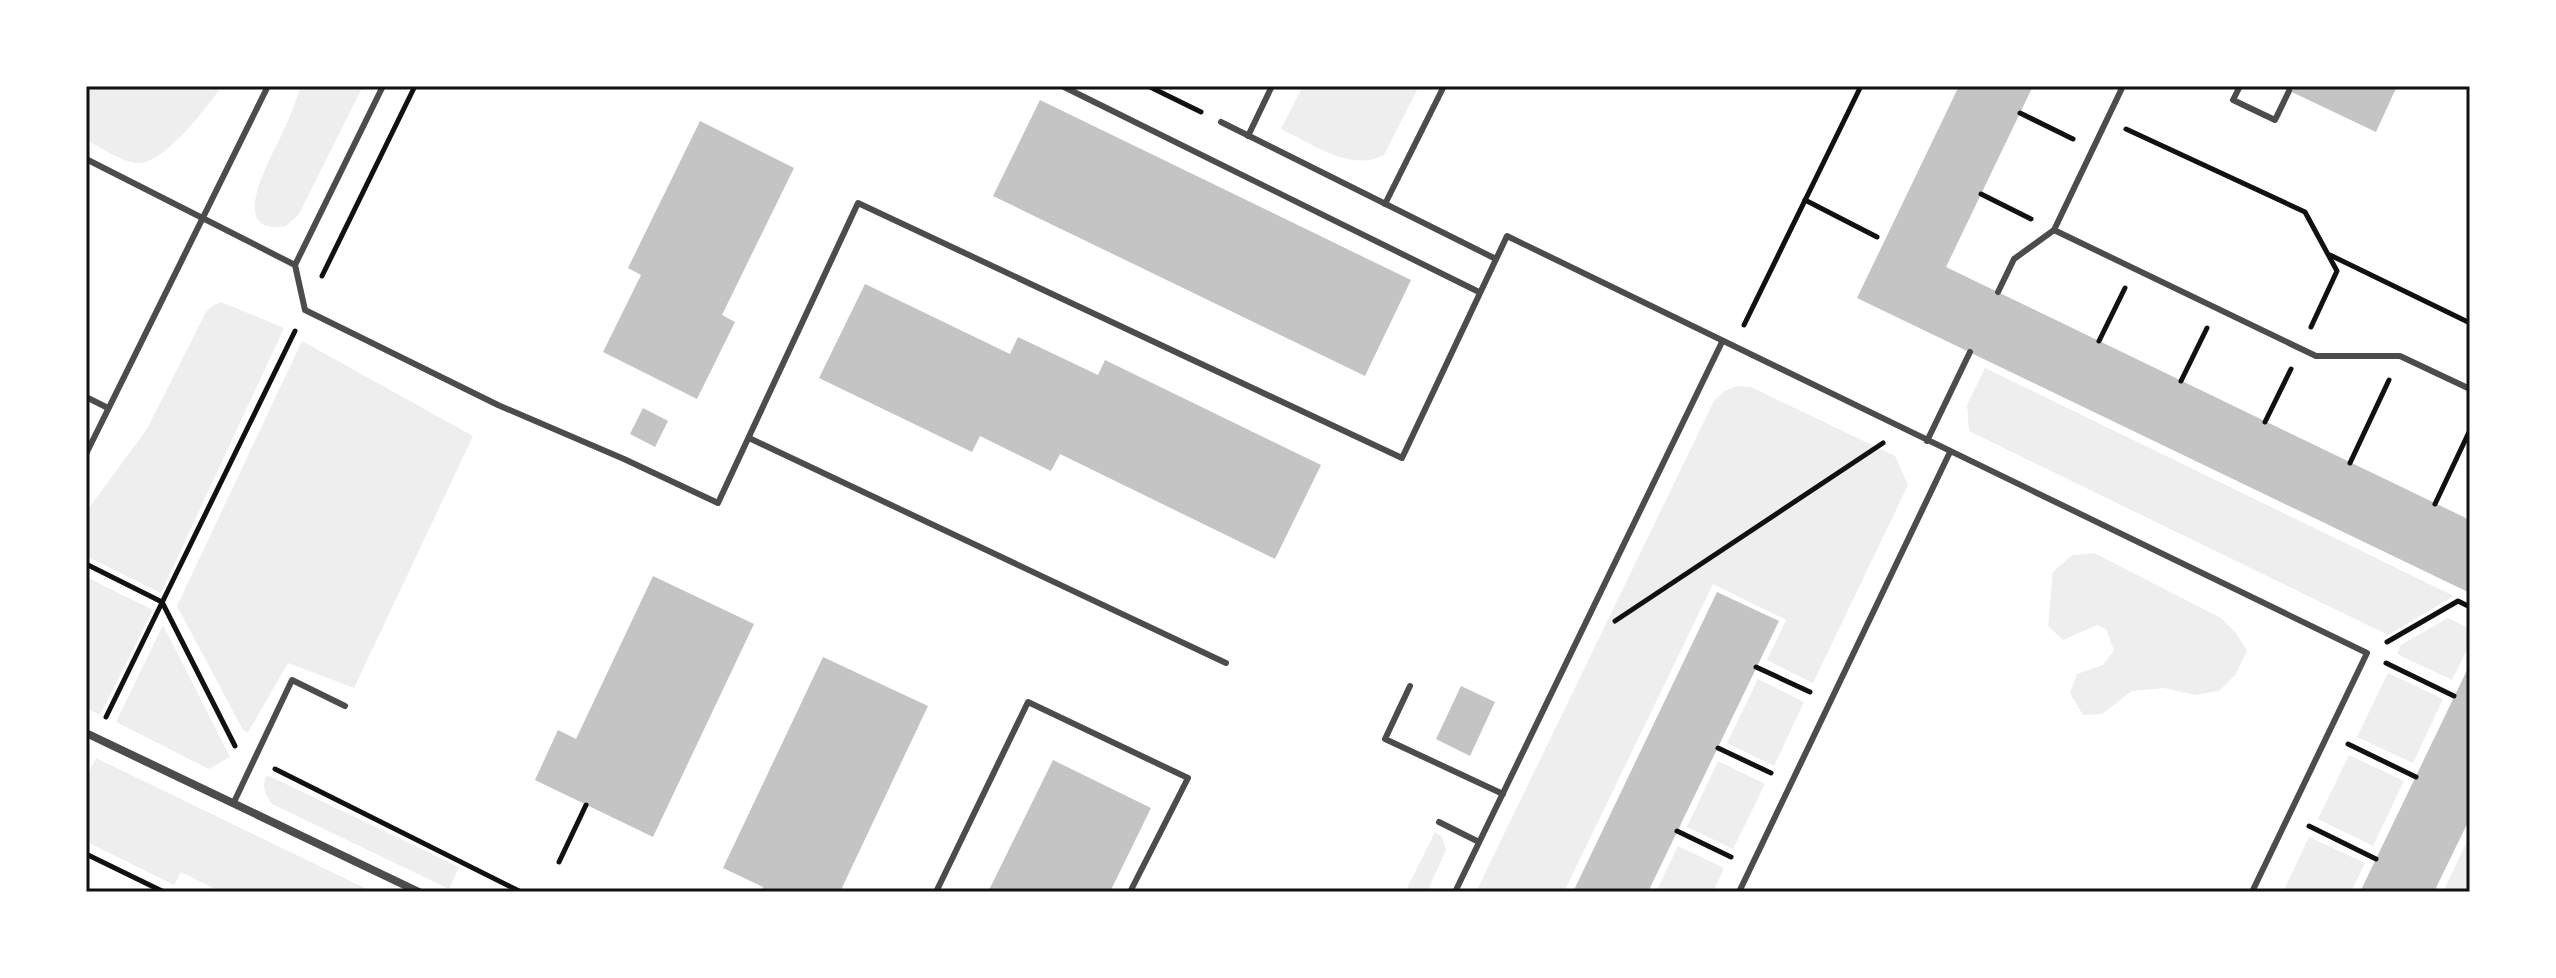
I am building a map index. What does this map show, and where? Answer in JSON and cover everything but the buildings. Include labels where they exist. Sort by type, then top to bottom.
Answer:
[{"type":"street","points":[[86,733],[419,892]]},
{"type":"lane","points":[[86,454],[268,86]]},
{"type":"lane","points":[[383,86],[295,265],[305,310],[498,405],[718,503],[858,203],[1402,458],[1507,236],[2367,653],[2252,892]]},
{"type":"lane","points":[[1062,86],[1479,292]]},
{"type":"lane","points":[[1248,136],[1272,86]]},
{"type":"lane","points":[[1385,204],[1444,86]]},
{"type":"lane","points":[[1998,292],[2014,259],[2054,230],[2123,86]]},
{"type":"lane","points":[[2240,86],[2233,100],[2275,120],[2289,91]]},
{"type":"lane","points":[[1221,122],[1496,259]]},
{"type":"lane","points":[[86,159],[295,265]]},
{"type":"lane","points":[[2054,230],[2316,356],[2400,356],[2470,389]]},
{"type":"lane","points":[[1455,892],[1722,342]]},
{"type":"lane","points":[[1927,441],[1970,352]]},
{"type":"lane","points":[[86,397],[108,408]]},
{"type":"lane","points":[[749,438],[1226,663]]},
{"type":"lane","points":[[1739,892],[1950,452]]},
{"type":"lane","points":[[234,802],[292,680],[345,706]]},
{"type":"lane","points":[[1410,686],[1385,739],[1503,794]]},
{"type":"lane","points":[[936,892],[1028,702],[1188,778],[1130,892]]},
{"type":"lane","points":[[1439,822],[1479,842]]},
{"type":"path","points":[[96,738],[415,86]]},
{"type":"path","points":[[1148,86],[1221,122]]},
{"type":"path","points":[[1733,347],[1861,86]]},
{"type":"path","points":[[2020,113],[2093,148]]},
{"type":"path","points":[[2107,120],[2305,212],[2329,254],[2337,271],[2265,422]]},
{"type":"path","points":[[1981,194],[2054,230]]},
{"type":"path","points":[[1805,200],[1877,237]]},
{"type":"path","points":[[2329,254],[2470,323]]},
{"type":"path","points":[[2099,341],[2134,269]]},
{"type":"path","points":[[2181,381],[2216,309]]},
{"type":"path","points":[[2350,463],[2400,356]]},
{"type":"path","points":[[1613,622],[1903,430]]},
{"type":"path","points":[[2435,504],[2470,430]]},
{"type":"path","points":[[2367,653],[2458,601],[2470,607]]},
{"type":"path","points":[[2367,653],[2454,696]]},
{"type":"path","points":[[1756,667],[1830,702]]},
{"type":"path","points":[[2328,734],[2416,777]]},
{"type":"path","points":[[1718,748],[1791,783]]},
{"type":"path","points":[[559,862],[586,805]]},
{"type":"path","points":[[2289,816],[2376,859]]},
{"type":"path","points":[[1677,831],[1751,867]]},
{"type":"path","points":[[86,854],[164,892]]},
{"type":"shaded area","points":[[86,86],[222,86],[173,144],[149,161],[139,163],[119,158],[86,140]]},
{"type":"shaded area","points":[[301,86],[363,86],[299,214],[286,226],[268,226],[258,219],[255,208],[257,192]]},
{"type":"shaded area","points":[[1303,86],[1419,86],[1384,155],[1371,160],[1358,160],[1331,154],[1281,129]]},
{"type":"shaded area","points":[[221,302],[284,328],[161,593],[86,556],[86,512],[147,429],[206,312]]},
{"type":"shaded area","points":[[302,341],[473,436],[354,688],[288,663],[248,732],[243,730],[177,606]]},
{"type":"shaded area","points":[[1985,368],[2454,596],[2388,635],[1969,431],[1967,405]]},
{"type":"shaded area","points":[[1738,386],[1751,387],[1895,456],[1908,485],[1813,683],[1767,660],[1786,620],[1713,584],[1564,892],[1476,892],[1714,401],[1724,391]]},
{"type":"shaded area","points":[[2094,553],[2221,618],[2236,633],[2247,651],[2235,675],[2219,691],[2195,695],[2164,688],[2132,691],[2102,714],[2083,715],[2070,693],[2077,674],[2103,665],[2114,650],[2106,629],[2097,625],[2063,640],[2048,626],[2053,572],[2072,555]]},
{"type":"shaded area","points":[[86,577],[153,610],[100,715],[86,708]]},
{"type":"shaded area","points":[[2448,618],[2470,629],[2470,644],[2452,680],[2397,654],[2401,645]]},
{"type":"shaded area","points":[[163,625],[230,757],[209,769],[116,722]]},
{"type":"shaded area","points":[[2388,673],[2443,699],[2413,763],[2357,737]]},
{"type":"shaded area","points":[[1758,679],[1804,702],[1774,766],[1727,743]]},
{"type":"shaded area","points":[[2349,755],[2404,781],[2373,846],[2318,819]]},
{"type":"shaded area","points":[[96,758],[373,892],[221,892],[181,872],[174,885],[89,843],[86,777]]},
{"type":"shaded area","points":[[1718,761],[1765,784],[1733,849],[1687,827]]},
{"type":"shaded area","points":[[267,775],[459,867],[449,889],[272,804],[265,790]]},
{"type":"shaded area","points":[[1435,832],[1442,837],[1446,850],[1427,892],[1405,892]]},
{"type":"shaded area","points":[[2470,835],[2470,892],[2443,892]]},
{"type":"shaded area","points":[[2309,837],[2365,863],[2351,892],[2283,892]]},
{"type":"shaded area","points":[[1678,846],[1724,868],[1713,892],[1656,892]]}]
